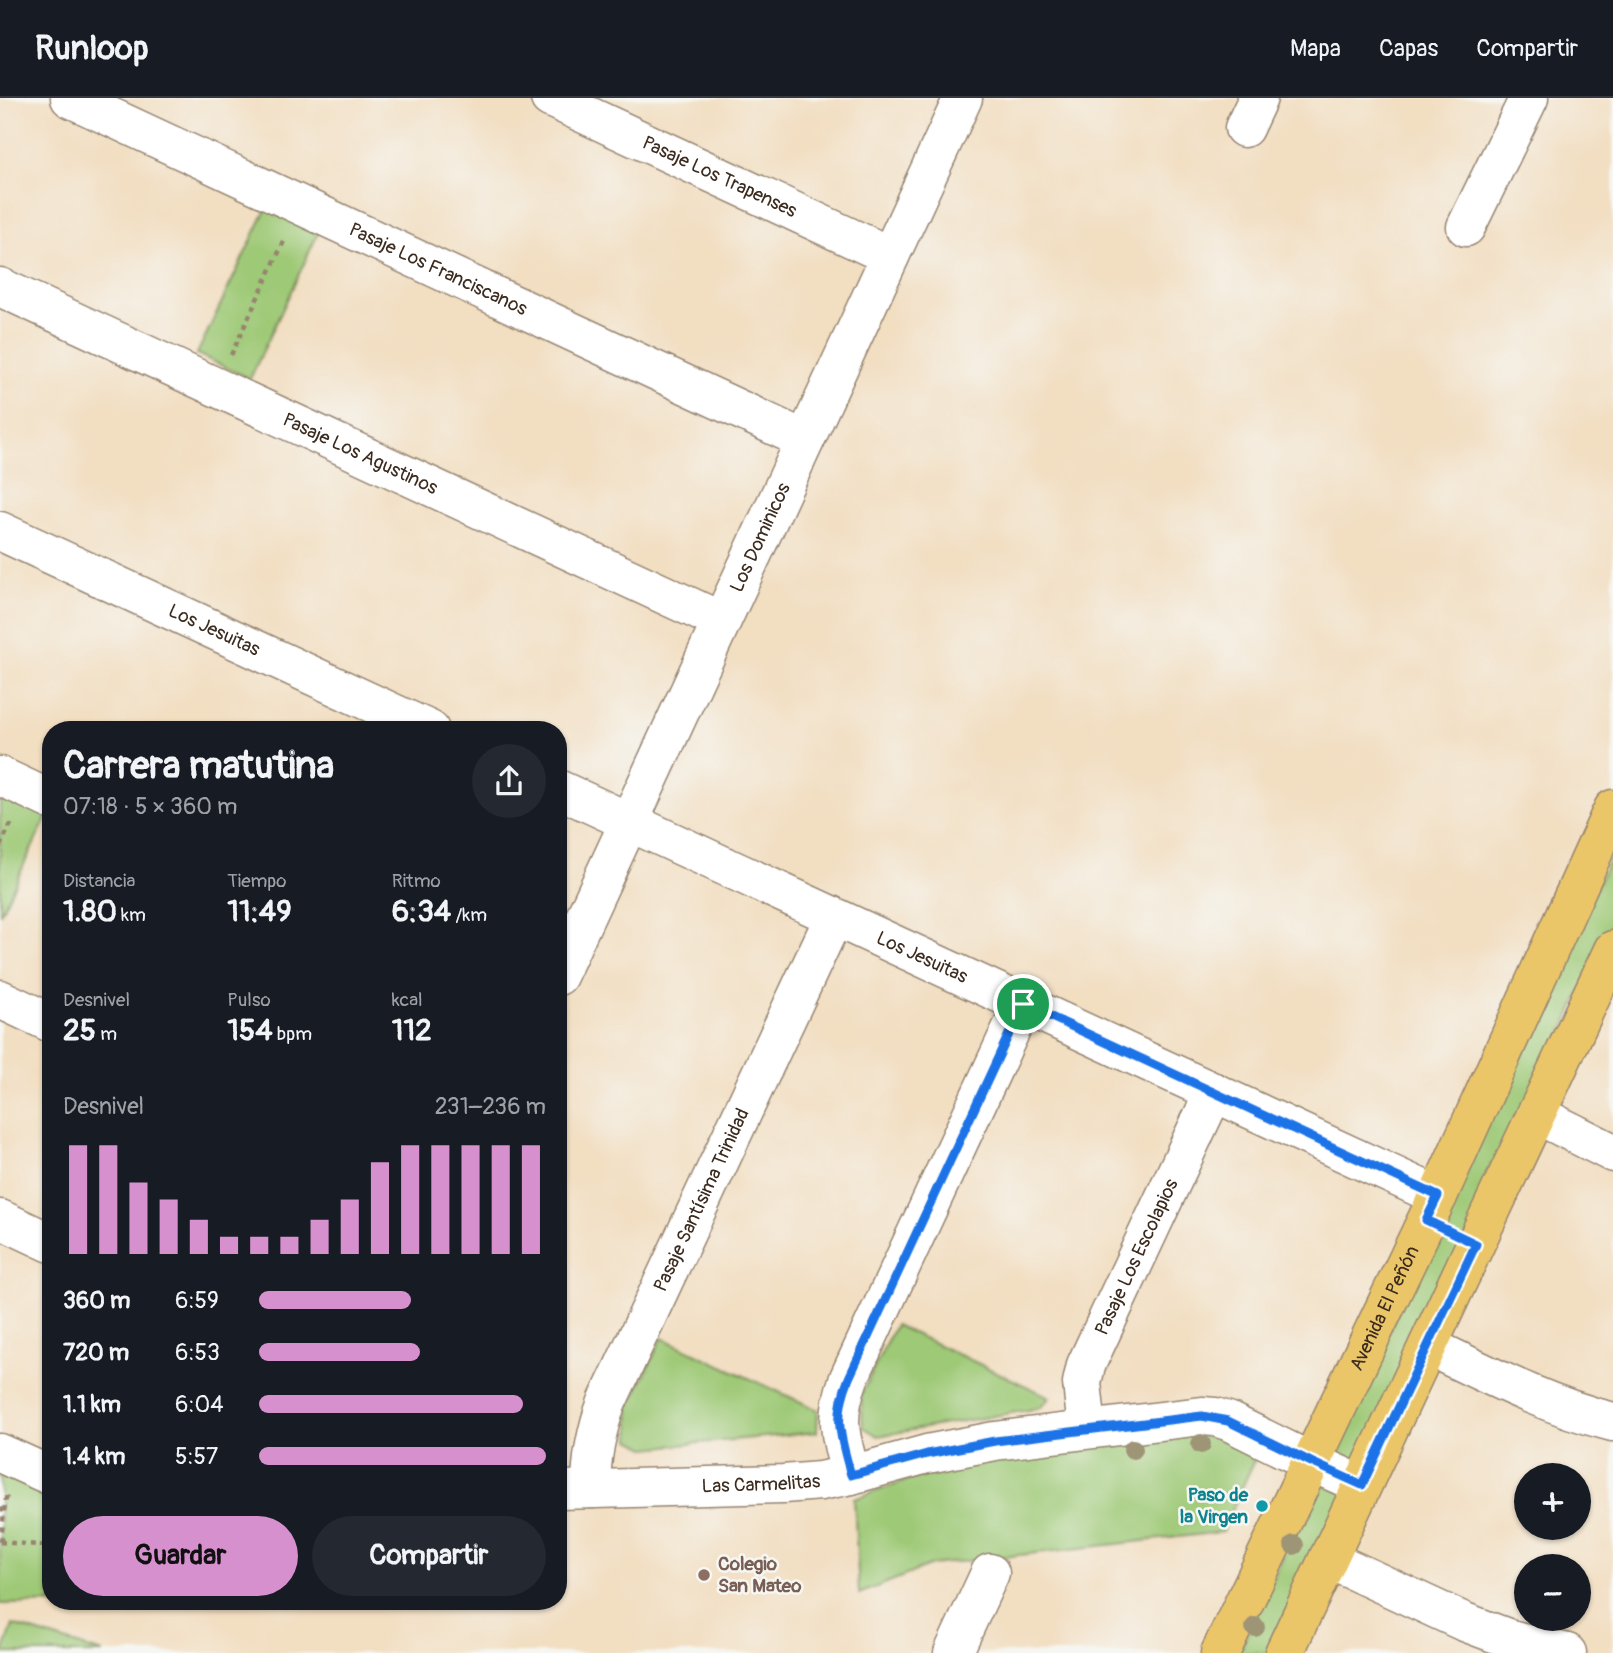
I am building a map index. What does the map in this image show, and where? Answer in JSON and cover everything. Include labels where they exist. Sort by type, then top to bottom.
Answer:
[{"type":"main road","name":"Avenida El Peñón","points":[[1220,1653],[1432,1208],[1613,809]]},
{"type":"main road","points":[[1284,1653],[1613,950]]},
{"type":"main road","points":[[1432,1208],[1476,1244]]},
{"type":"street","name":"Pasaje Los Franciscanos","points":[[70,98],[805,440]]},
{"type":"street","name":"Pasaje Los Trapenses","points":[[550,98],[890,256]]},
{"type":"street","name":"Los Dominicos","points":[[567,956],[963,98]]},
{"type":"street","points":[[1466,226],[1529,98]]},
{"type":"street","name":"Pasaje Los Agustinos","points":[[0,287],[721,621]]},
{"type":"street","name":"Los Jesuitas","points":[[0,531],[411,721]]},
{"type":"street","points":[[0,776],[42,796]]},
{"type":"street","name":"Los Jesuitas","points":[[567,793],[1214,1092],[1432,1208]]},
{"type":"street","name":"Pasaje Santísima Trinidad","points":[[574,1490],[591,1468],[593,1447],[607,1402],[834,917]]},
{"type":"street","points":[[0,999],[42,1019]]},
{"type":"street","points":[[851,1475],[839,1431],[842,1394],[1023,1004]]},
{"type":"street","name":"Pasaje Los Escolapios","points":[[1087,1429],[1082,1383],[1086,1365],[1214,1092]]},
{"type":"street","points":[[1536,1114],[1613,1153]]},
{"type":"street","points":[[0,1219],[42,1239]]},
{"type":"street","points":[[1428,1346],[1546,1401],[1613,1422]]},
{"type":"street","name":"Las Carmelitas","points":[[574,1490],[820,1481],[959,1447],[1189,1417],[1215,1417],[1240,1426],[1362,1485]]},
{"type":"street","points":[[0,1454],[42,1472]]},
{"type":"street","points":[[1328,1559],[1462,1621],[1510,1639],[1567,1653]]},
{"type":"street","points":[[953,1653],[990,1573]]},
{"type":"path","points":[[216,387],[300,205]]},
{"type":"path","points":[[0,1509],[4,1511],[1,1542],[42,1545]]},
{"type":"green space","points":[[268,205],[320,229],[250,379],[197,354]]},
{"type":"green space","points":[[0,787],[42,807],[42,827],[0,914]]},
{"type":"green space","points":[[1613,851],[1613,922],[1277,1653],[1238,1653]]},
{"type":"green space","points":[[895,1325],[1050,1397],[1040,1408],[878,1436],[863,1427],[861,1395]]},
{"type":"green space","points":[[662,1338],[818,1410],[817,1432],[646,1448],[631,1440],[629,1408]]},
{"type":"green space","points":[[1184,1435],[1217,1436],[1259,1450],[1222,1532],[931,1565],[859,1594],[854,1499],[968,1461]]},
{"type":"green space","points":[[0,1469],[42,1488],[42,1604],[0,1604]]},
{"type":"green space","points":[[13,1625],[103,1653],[3,1653]]},
{"type":"place","name":"Paso de la Virgen","points":[[1262,1506]]},
{"type":"place","name":"Colegio San Mateo","points":[[704,1575]]},
{"type":"route","points":[[1023,1004],[1438,1196],[1426,1220],[1476,1244],[1362,1485],[1240,1426],[1215,1417],[1202,1416],[959,1447],[851,1475],[839,1431],[842,1394],[1023,1004]]}]
